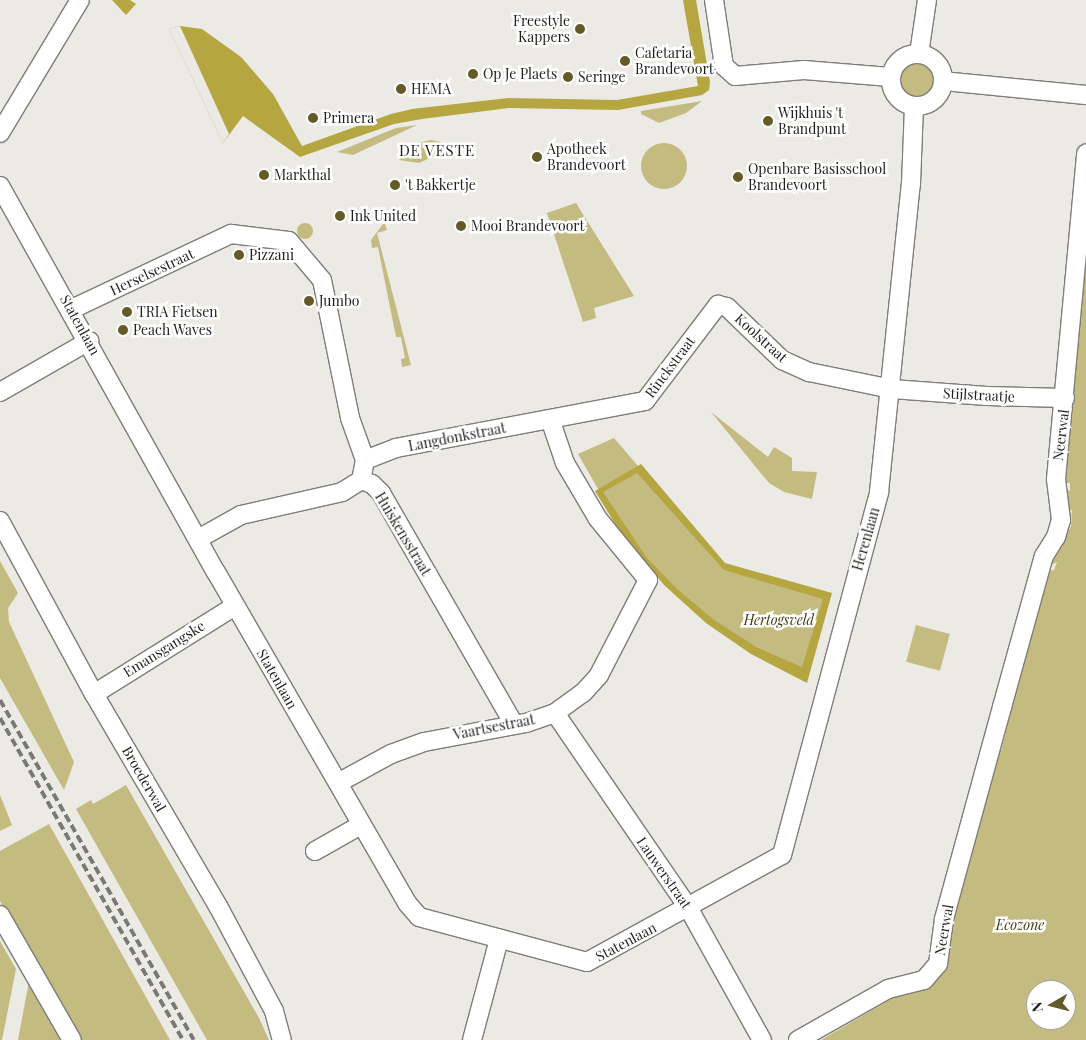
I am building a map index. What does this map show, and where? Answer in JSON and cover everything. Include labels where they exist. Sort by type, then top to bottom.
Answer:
[{"type":"street","points":[[0,133],[80,0]]},
{"type":"street","points":[[714,0],[724,66],[730,74],[746,77],[804,70],[890,77]]},
{"type":"street","points":[[919,54],[927,0]]},
{"type":"street","points":[[919,54],[936,62],[943,80],[934,100],[914,107],[896,97],[890,77],[900,60],[919,54]]},
{"type":"street","points":[[943,80],[1086,95]]},
{"type":"street","name":"Herenlaan","points":[[689,909],[782,855],[879,492],[892,389],[911,184],[914,107]]},
{"type":"street","name":"Neerwal","points":[[798,1040],[888,989],[916,983],[932,974],[940,957],[944,919],[1002,707],[1044,556],[1056,537],[1061,520],[1056,480],[1086,153]]},
{"type":"street","name":"Statenlaan","points":[[0,186],[72,309],[235,606],[338,782],[361,825],[419,917],[499,940],[587,962],[689,909]]},
{"type":"street","name":"Herselsestraat","points":[[72,309],[231,234],[280,239],[296,245],[322,280],[350,418],[366,460]]},
{"type":"street","name":"Koolstraat","points":[[718,305],[727,307],[782,360],[809,372],[892,389]]},
{"type":"street","name":"Rinckstraat","points":[[550,419],[645,401],[718,305]]},
{"type":"street","points":[[0,392],[89,341]]},
{"type":"street","name":"Stijlstraatje","points":[[892,389],[987,396],[1065,398]]},
{"type":"street","name":"Langdonkstraat","points":[[366,460],[396,448],[550,419]]},
{"type":"street","name":"Vaartsestraat","points":[[338,782],[391,754],[424,742],[514,724],[555,713],[583,693],[600,675],[648,580],[598,519],[566,463],[550,419]]},
{"type":"street","points":[[198,539],[241,515],[342,492],[360,480],[366,460]]},
{"type":"street","name":"Huiskensstraat","points":[[360,480],[372,484],[381,493],[514,724]]},
{"type":"street","name":"Broederwal","points":[[0,520],[94,694],[218,906],[274,1011],[282,1040]]},
{"type":"street","name":"Emansgangske","points":[[94,694],[235,606]]},
{"type":"street","name":"Lauwerstraat","points":[[555,713],[689,909],[762,1040]]},
{"type":"street","points":[[315,851],[361,825]]},
{"type":"street","points":[[0,915],[72,1040]]},
{"type":"street","points":[[472,1040],[499,940]]},
{"type":"green space","points":[[921,60],[928,63],[934,69],[937,80],[936,88],[928,97],[921,100],[913,100],[906,97],[898,88],[897,76],[900,69],[909,61]]},
{"type":"green space","points":[[702,101],[686,113],[659,123],[641,114],[641,111]]},
{"type":"green space","points":[[417,125],[353,155],[337,152],[396,128]]},
{"type":"green space","points":[[431,140],[444,143],[434,156],[419,163],[399,160],[413,144]]},
{"type":"green space","points":[[664,143],[677,147],[683,153],[687,166],[683,179],[677,185],[664,189],[651,185],[645,179],[641,166],[645,153],[651,147]]},
{"type":"green space","points":[[576,203],[634,296],[594,308],[596,318],[583,322],[547,213]]},
{"type":"green space","name":"Ecozone","points":[[1086,218],[1086,1040],[821,1040],[898,995],[905,995],[899,992],[914,989],[949,934],[995,751],[1001,751],[1047,571],[1054,570],[1057,562],[1045,568],[1066,527],[1069,530],[1071,526],[1072,509],[1066,516],[1060,487],[1070,491],[1070,483],[1065,483]]},
{"type":"green space","points":[[302,223],[308,223],[313,228],[311,237],[302,239],[297,234],[297,228]]},
{"type":"green space","points":[[383,224],[385,224],[387,230],[377,233],[411,365],[402,367],[401,359],[405,358],[401,337],[396,337],[378,247],[372,248],[371,240]]},
{"type":"green space","points":[[711,412],[768,457],[774,447],[792,458],[792,471],[817,472],[812,499],[784,492],[769,483]]},
{"type":"green space","name":"Hertogsveld","points":[[614,438],[723,565],[826,595],[804,676],[744,644],[668,586],[621,529],[578,454]]},
{"type":"green space","points":[[0,561],[18,593],[8,608],[9,622],[74,762],[64,790],[0,678]]},
{"type":"green space","points":[[916,625],[950,634],[940,671],[906,662]]},
{"type":"green space","points":[[126,785],[259,1018],[269,1040],[207,1040],[76,809],[91,800],[93,804]]},
{"type":"green space","points":[[0,795],[12,825],[0,831]]},
{"type":"green space","points":[[49,824],[170,1040],[79,1040],[0,901],[0,851]]},
{"type":"green space","points":[[0,941],[16,969],[2,1040],[0,1040]]},
{"type":"green space","points":[[30,976],[66,1040],[18,1040]]},
{"type":"shaded area","points":[[112,0],[130,0],[136,4],[126,15]]},
{"type":"shaded area","points":[[683,0],[696,0],[710,82],[709,90],[702,95],[618,110],[509,108],[422,119],[394,124],[300,157],[243,116],[223,143],[169,29],[180,26],[202,29],[241,57],[273,94],[302,146],[391,114],[412,109],[508,98],[617,100],[698,86]]},
{"type":"shaded area","points":[[641,464],[725,563],[832,593],[807,683],[751,654],[706,623],[664,585],[620,532],[595,491]],"holes":[[[637,473],[724,570],[823,599],[802,667],[758,648],[714,620],[677,589],[647,558],[603,492]]]},
{"type":"pier","points":[[180,26],[229,134],[223,143],[169,29]]},
{"type":"railway","points":[[0,700],[194,1040]]},
{"type":"railway","points":[[0,718],[183,1040]]},
{"type":"place","name":"Freestyle Kappers","points":[[580,29]]},
{"type":"place","name":"Cafetaria Brandevoort","points":[[625,61]]},
{"type":"place","name":"Op Je Plaets","points":[[473,74]]},
{"type":"place","name":"Seringe","points":[[568,77]]},
{"type":"place","name":"HEMA","points":[[401,89]]},
{"type":"place","name":"Primera","points":[[313,118]]},
{"type":"place","name":"Wijkhuis 't Brandpunt","points":[[768,121]]},
{"type":"place","name":"Apotheek Brandevoort","points":[[537,157]]},
{"type":"place","name":"Markthal","points":[[264,175]]},
{"type":"place","name":"Openbare Basisschool Brandevoort","points":[[738,177]]},
{"type":"place","name":"'t Bakkertje","points":[[395,185]]},
{"type":"place","name":"Ink United","points":[[340,216]]},
{"type":"place","name":"Mooi Brandevoort","points":[[461,226]]},
{"type":"place","name":"Pizzani","points":[[239,255]]},
{"type":"place","name":"Jumbo","points":[[309,301]]},
{"type":"place","name":"TRIA Fietsen","points":[[127,312]]},
{"type":"place","name":"Peach Waves","points":[[123,330]]},
{"type":"district","name":"DE VESTE","points":[[437,151]]}]
